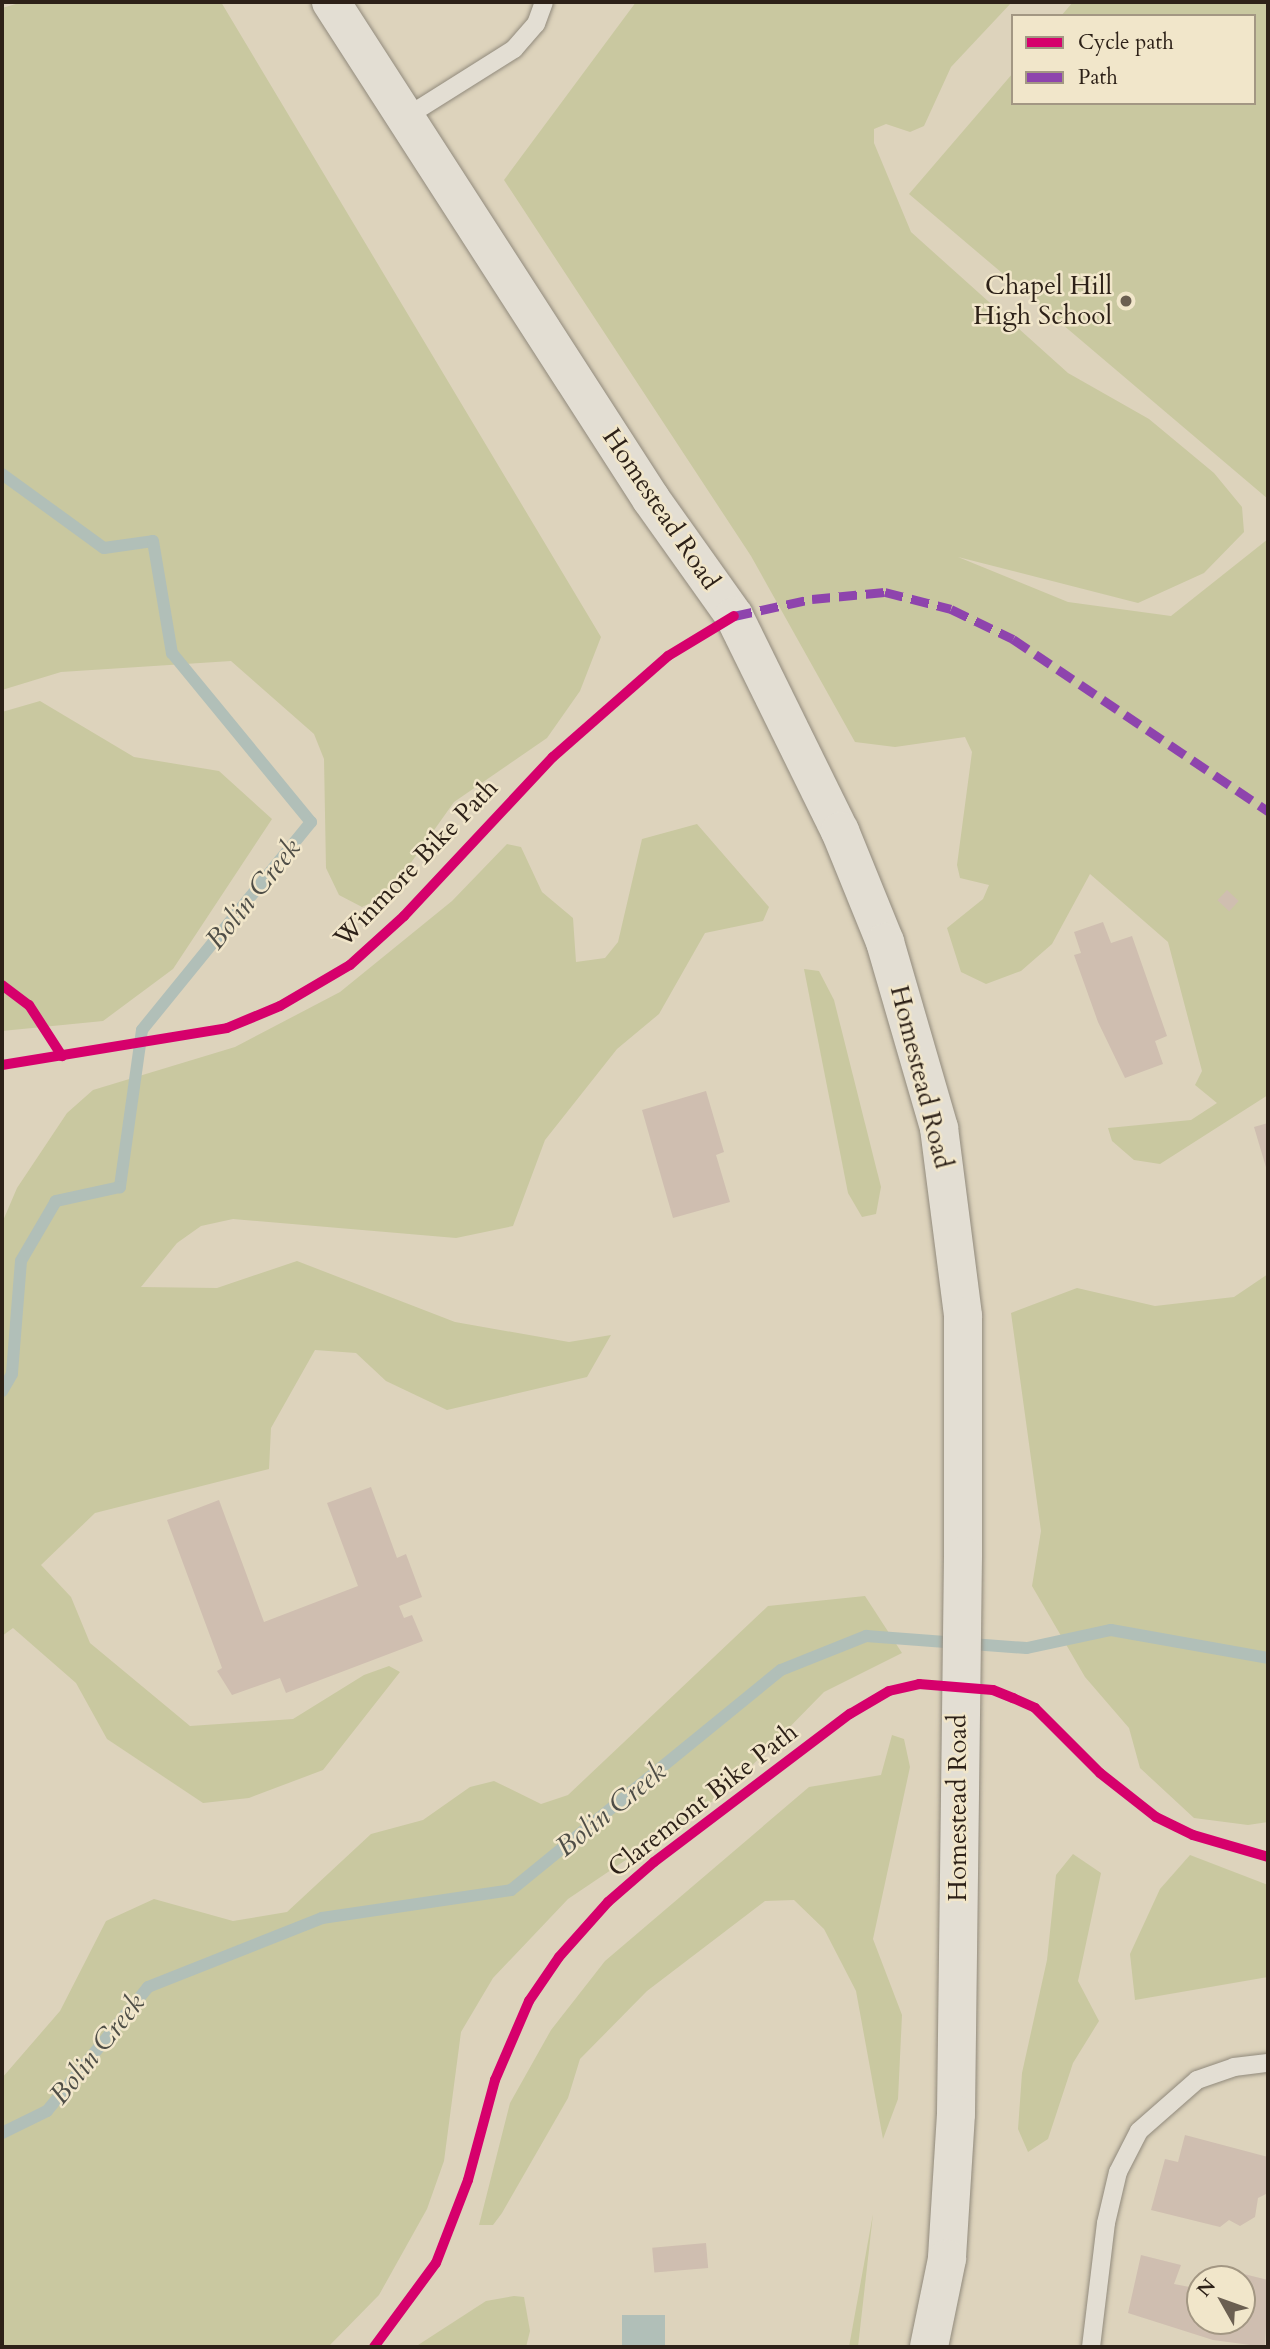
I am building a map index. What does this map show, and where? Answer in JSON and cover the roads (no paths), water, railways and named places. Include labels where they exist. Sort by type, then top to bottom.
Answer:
[{"type":"main road","name":"Homestead Road","points":[[331,2],[651,499],[734,616],[835,819],[885,942],[939,1128],[963,1316],[963,1556],[957,1752],[956,2113],[947,2259],[929,2347]]},
{"type":"lane","points":[[406,117],[514,50],[536,24],[544,2]]},
{"type":"lane","points":[[1091,2347],[1109,2211],[1118,2172],[1139,2131],[1197,2080],[1234,2067],[1268,2063]]},
{"type":"waterway","name":"Bolin Creek","points":[[2,474],[104,548],[153,541],[172,653],[311,822],[142,1030],[120,1187],[56,1201],[21,1261],[12,1374],[2,1391]]},
{"type":"waterway","name":"Bolin Creek","points":[[2,2133],[47,2111],[148,1987],[322,1918],[511,1890],[781,1670],[866,1636],[1027,1648],[1111,1630],[1268,1658]]},
{"type":"place","name":"Chapel Hill High School","points":[[1126,301]]}]
